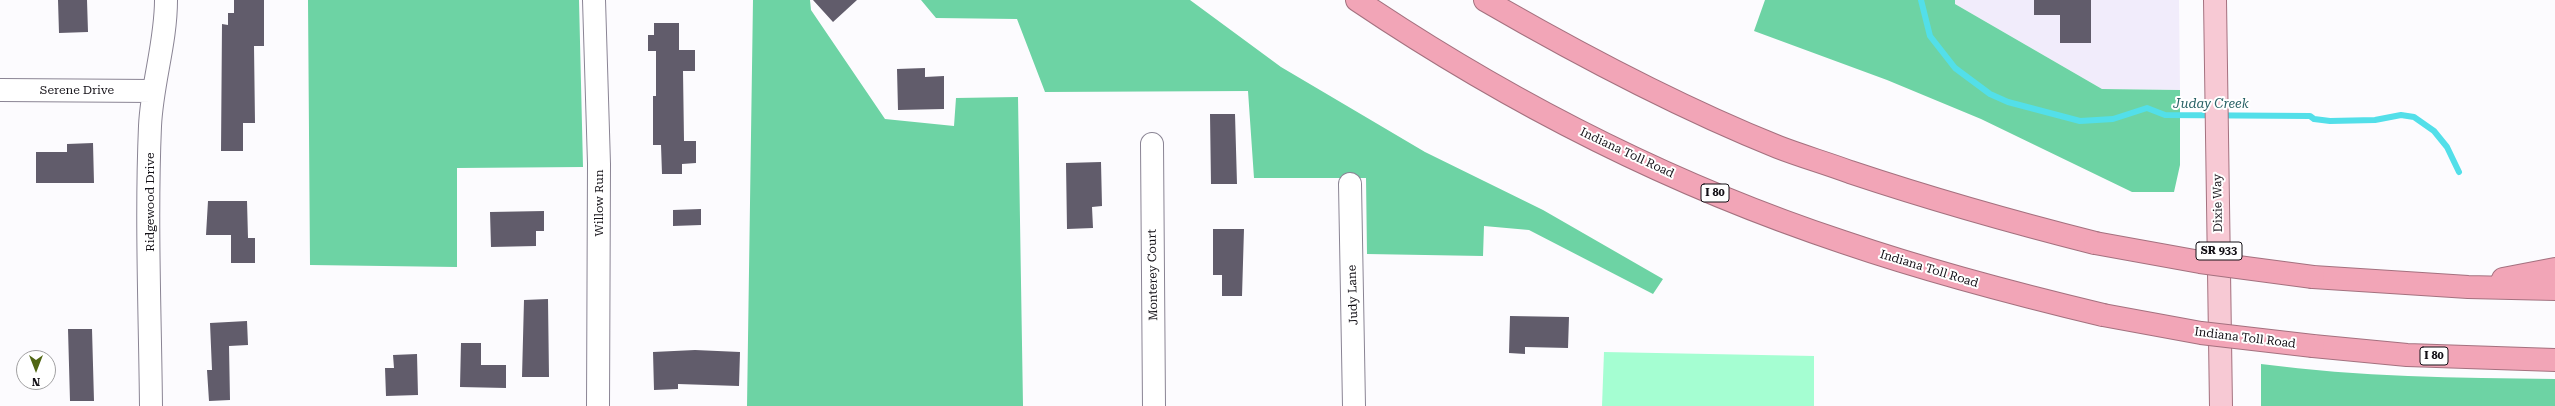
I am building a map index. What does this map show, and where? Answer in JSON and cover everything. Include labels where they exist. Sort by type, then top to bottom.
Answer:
[{"type":"highway","name":"Indiana Toll Road","points":[[1357,0],[1456,64],[1509,95],[1589,136],[1721,196],[1841,242],[2005,292],[2103,315],[2202,332],[2313,346],[2408,356],[2555,360]]},
{"type":"highway","points":[[1485,0],[1581,56],[1690,109],[1779,147],[1910,192],[2003,219],[2095,243],[2200,262],[2313,277],[2468,287],[2555,288]]},
{"type":"highway","points":[[2468,287],[2555,269]]},
{"type":"main road","name":"Dixie Way","points":[[2215,0],[2221,406]]},
{"type":"street","name":"Ridgewood Drive","points":[[151,406],[149,156],[154,91],[162,56],[166,0]]},
{"type":"street","name":"Willow Run","points":[[594,0],[599,164],[598,406]]},
{"type":"street","name":"Serene Drive","points":[[0,90],[154,91]]},
{"type":"street","name":"Monterey Court","points":[[1152,144],[1154,406]]},
{"type":"street","name":"Judy Lane","points":[[1350,184],[1354,406]]},
{"type":"shaded area","points":[[1955,0],[2179,0],[2180,90],[2102,89],[1955,4]]},
{"type":"green space","points":[[308,0],[579,0],[583,167],[457,168],[457,267],[310,265]]},
{"type":"green space","points":[[753,0],[810,0],[811,10],[885,119],[954,126],[956,98],[1018,97],[1023,406],[747,406]]},
{"type":"green space","points":[[921,0],[1190,0],[1281,67],[1425,152],[1543,210],[1663,279],[1653,294],[1529,230],[1484,226],[1483,256],[1367,254],[1366,178],[1254,178],[1248,91],[1045,92],[1017,19],[936,18]]},
{"type":"green space","points":[[1765,0],[1955,0],[1955,4],[2102,89],[2180,90],[2180,165],[2174,192],[2132,192],[1981,119],[1887,80],[1754,31]]},
{"type":"green space","points":[[1604,352],[1814,356],[1814,406],[1602,406]]},
{"type":"green space","points":[[2261,364],[2334,372],[2371,374],[2555,379],[2555,406],[2261,406]]},
{"type":"building","points":[[58,0],[87,0],[88,32],[59,33]]},
{"type":"building","points":[[234,0],[264,0],[264,46],[254,46],[255,123],[243,123],[243,151],[221,151],[222,24],[228,25],[228,13],[234,13]]},
{"type":"building","points":[[813,0],[857,0],[833,22]]},
{"type":"building","points":[[2034,0],[2091,0],[2091,43],[2060,43],[2060,15],[2034,15]]},
{"type":"building","points":[[654,23],[679,23],[679,50],[695,50],[695,71],[683,71],[684,141],[696,141],[696,163],[682,164],[682,174],[662,174],[661,145],[653,145],[653,96],[656,96],[656,51],[648,51],[648,35],[654,35]]},
{"type":"building","points":[[925,68],[925,77],[944,76],[944,109],[898,110],[897,69]]},
{"type":"building","points":[[1210,114],[1235,114],[1237,184],[1211,184]]},
{"type":"building","points":[[93,143],[94,183],[36,183],[36,152],[67,152],[67,144]]},
{"type":"building","points":[[1101,162],[1102,206],[1092,207],[1093,228],[1067,229],[1066,163]]},
{"type":"building","points":[[208,201],[247,201],[248,238],[255,238],[255,263],[231,263],[231,235],[206,235]]},
{"type":"building","points":[[701,209],[701,225],[673,226],[673,210]]},
{"type":"building","points":[[544,211],[544,231],[536,231],[536,246],[491,247],[490,212]]},
{"type":"building","points":[[1213,229],[1244,229],[1242,296],[1222,296],[1222,275],[1213,275]]},
{"type":"building","points":[[548,299],[549,377],[522,377],[524,300]]},
{"type":"building","points":[[1510,316],[1569,317],[1568,348],[1525,347],[1525,354],[1509,353]]},
{"type":"building","points":[[247,321],[248,345],[229,346],[230,400],[209,401],[207,370],[212,370],[210,323]]},
{"type":"building","points":[[68,329],[92,329],[94,401],[70,401]]},
{"type":"building","points":[[461,343],[481,343],[481,365],[506,365],[506,388],[460,387]]},
{"type":"building","points":[[695,350],[740,352],[739,386],[678,384],[678,389],[654,390],[653,352]]},
{"type":"building","points":[[417,354],[418,395],[386,396],[385,368],[394,368],[393,355]]},
{"type":"waterway","name":"Juday Creek","points":[[1921,0],[1930,36],[1955,68],[1990,94],[2008,102],[2080,121],[2113,119],[2147,108],[2165,115],[2310,116],[2314,119],[2330,121],[2375,120],[2401,115],[2414,117],[2434,131],[2447,147],[2459,172]]}]
